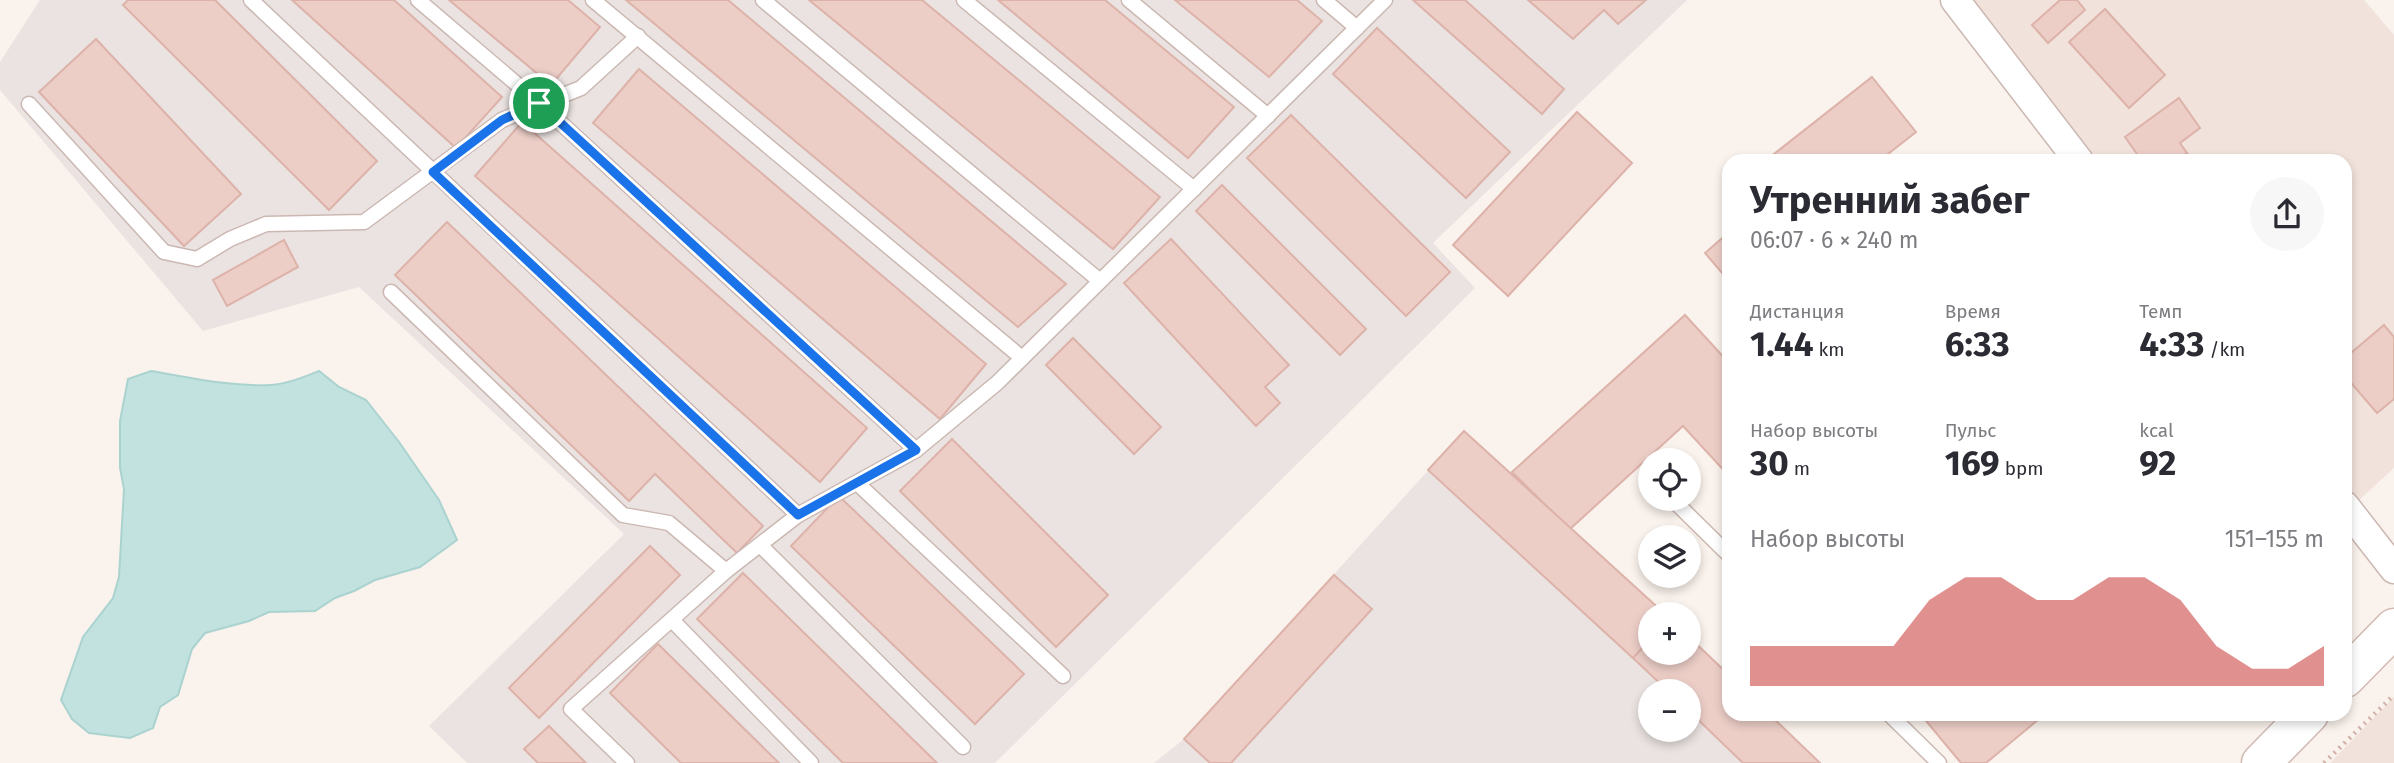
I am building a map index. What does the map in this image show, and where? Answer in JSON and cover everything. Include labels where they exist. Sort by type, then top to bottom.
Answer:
[{"type":"main road","points":[[2352,671],[2393,632]]},
{"type":"main road","points":[[2261,763],[2302,721]]},
{"type":"street","points":[[1955,0],[2074,154]]},
{"type":"street","points":[[2352,515],[2394,569]]},
{"type":"lane","points":[[251,0],[798,515]]},
{"type":"lane","points":[[418,0],[539,103],[916,450]]},
{"type":"lane","points":[[593,0],[1022,358]]},
{"type":"lane","points":[[763,0],[1100,281]]},
{"type":"lane","points":[[964,0],[1194,189]]},
{"type":"lane","points":[[1129,0],[1268,116]]},
{"type":"lane","points":[[1324,0],[1357,28]]},
{"type":"lane","points":[[627,763],[571,709],[726,571],[798,515],[916,450],[997,383],[1385,0]]},
{"type":"lane","points":[[29,104],[164,252],[197,259],[230,239],[266,224],[365,222],[502,120],[581,88],[638,36]]},
{"type":"lane","points":[[391,292],[623,515],[669,523],[726,571]]},
{"type":"lane","points":[[857,483],[1063,676]]},
{"type":"lane","points":[[1684,511],[1722,548]]},
{"type":"lane","points":[[760,545],[963,747]]},
{"type":"lane","points":[[671,620],[811,763]]},
{"type":"lane","points":[[1896,721],[1938,763]]},
{"type":"path","points":[[2324,763],[2394,695]]},
{"type":"shaded area","points":[[40,0],[1687,0],[1433,243],[1475,288],[995,763],[467,763],[429,726],[624,534],[359,287],[203,331],[0,90],[0,62]]},
{"type":"shaded area","points":[[1955,0],[2364,0],[2394,35],[2394,468],[2352,506],[2352,154],[2074,154]]},
{"type":"shaded area","points":[[1464,431],[1652,602],[1638,602],[1638,665],[1701,665],[1701,648],[1722,668],[1722,721],[1776,721],[1820,763],[1154,763],[1184,739]]},
{"type":"shaded area","points":[[2394,697],[2394,763],[2330,763]]},
{"type":"water","points":[[151,371],[241,385],[271,385],[319,371],[339,387],[366,400],[439,500],[457,540],[420,567],[375,580],[335,598],[315,611],[269,612],[249,621],[205,633],[192,649],[178,695],[160,707],[153,728],[130,738],[89,733],[72,719],[61,700],[83,637],[113,598],[119,577],[124,489],[120,468],[120,421],[128,379]]},
{"type":"building","points":[[128,0],[215,0],[377,161],[329,210],[123,5]]},
{"type":"building","points":[[292,0],[394,0],[502,97],[456,148]]},
{"type":"building","points":[[449,0],[568,0],[600,27],[551,85]]},
{"type":"building","points":[[626,0],[728,0],[1066,284],[1018,327]]},
{"type":"building","points":[[809,0],[922,0],[1160,197],[1113,249]]},
{"type":"building","points":[[998,0],[1105,0],[1234,107],[1188,158]]},
{"type":"building","points":[[1175,0],[1297,0],[1322,21],[1269,77]]},
{"type":"building","points":[[1413,0],[1465,0],[1564,89],[1542,114]]},
{"type":"building","points":[[1528,0],[1646,0],[1618,24],[1604,10],[1573,39]]},
{"type":"building","points":[[2060,0],[2077,0],[2085,10],[2048,43],[2032,25]]},
{"type":"building","points":[[2105,9],[2165,75],[2129,108],[2069,42]]},
{"type":"building","points":[[1377,28],[1510,152],[1466,198],[1333,74]]},
{"type":"building","points":[[96,39],[241,194],[184,246],[39,92]]},
{"type":"building","points":[[639,69],[986,364],[940,419],[593,123]]},
{"type":"building","points":[[1872,77],[1916,132],[1888,154],[1774,154]]},
{"type":"building","points":[[2179,98],[2200,128],[2180,143],[2186,154],[2137,154],[2125,137]]},
{"type":"building","points":[[1577,112],[1632,163],[1508,296],[1453,245]]},
{"type":"building","points":[[1291,115],[1450,272],[1406,316],[1247,158]]},
{"type":"building","points":[[522,122],[867,428],[820,482],[475,176]]},
{"type":"building","points":[[1222,185],[1366,329],[1340,355],[1196,211]]},
{"type":"building","points":[[447,222],[763,526],[737,553],[655,474],[629,501],[395,275]]},
{"type":"building","points":[[1722,238],[1722,273],[1705,253]]},
{"type":"building","points":[[1171,239],[1289,365],[1265,387],[1280,403],[1256,426],[1124,283]]},
{"type":"building","points":[[284,240],[298,267],[227,306],[213,280]]},
{"type":"building","points":[[1685,315],[1722,355],[1722,468],[1683,426],[1659,448],[1638,448],[1638,467],[1570,529],[1512,472]]},
{"type":"building","points":[[2384,325],[2394,337],[2394,399],[2377,413],[2352,384],[2352,352]]},
{"type":"building","points":[[1073,338],[1161,427],[1134,454],[1046,365]]},
{"type":"building","points":[[1464,431],[1652,602],[1638,602],[1638,653],[1633,658],[1428,470]]},
{"type":"building","points":[[952,439],[1108,595],[1056,647],[900,491]]},
{"type":"building","points":[[839,496],[1024,674],[975,724],[791,546]]},
{"type":"building","points":[[650,546],[680,575],[539,718],[509,688]]},
{"type":"building","points":[[743,573],[937,763],[843,763],[697,619]]},
{"type":"building","points":[[1334,575],[1372,609],[1231,763],[1210,763],[1184,739]]},
{"type":"building","points":[[658,644],[779,763],[681,763],[610,693]]},
{"type":"building","points":[[1701,648],[1722,668],[1722,721],[1776,721],[1820,763],[1743,763],[1701,723],[1701,679],[1655,679],[1640,665],[1701,665]]},
{"type":"building","points":[[1926,721],[2037,721],[1986,763],[1961,763]]},
{"type":"building","points":[[549,726],[586,763],[538,763],[524,749]]},
{"type":"route","points":[[539,103],[765,311],[916,450],[798,515],[433,172],[502,120],[539,103]]}]
